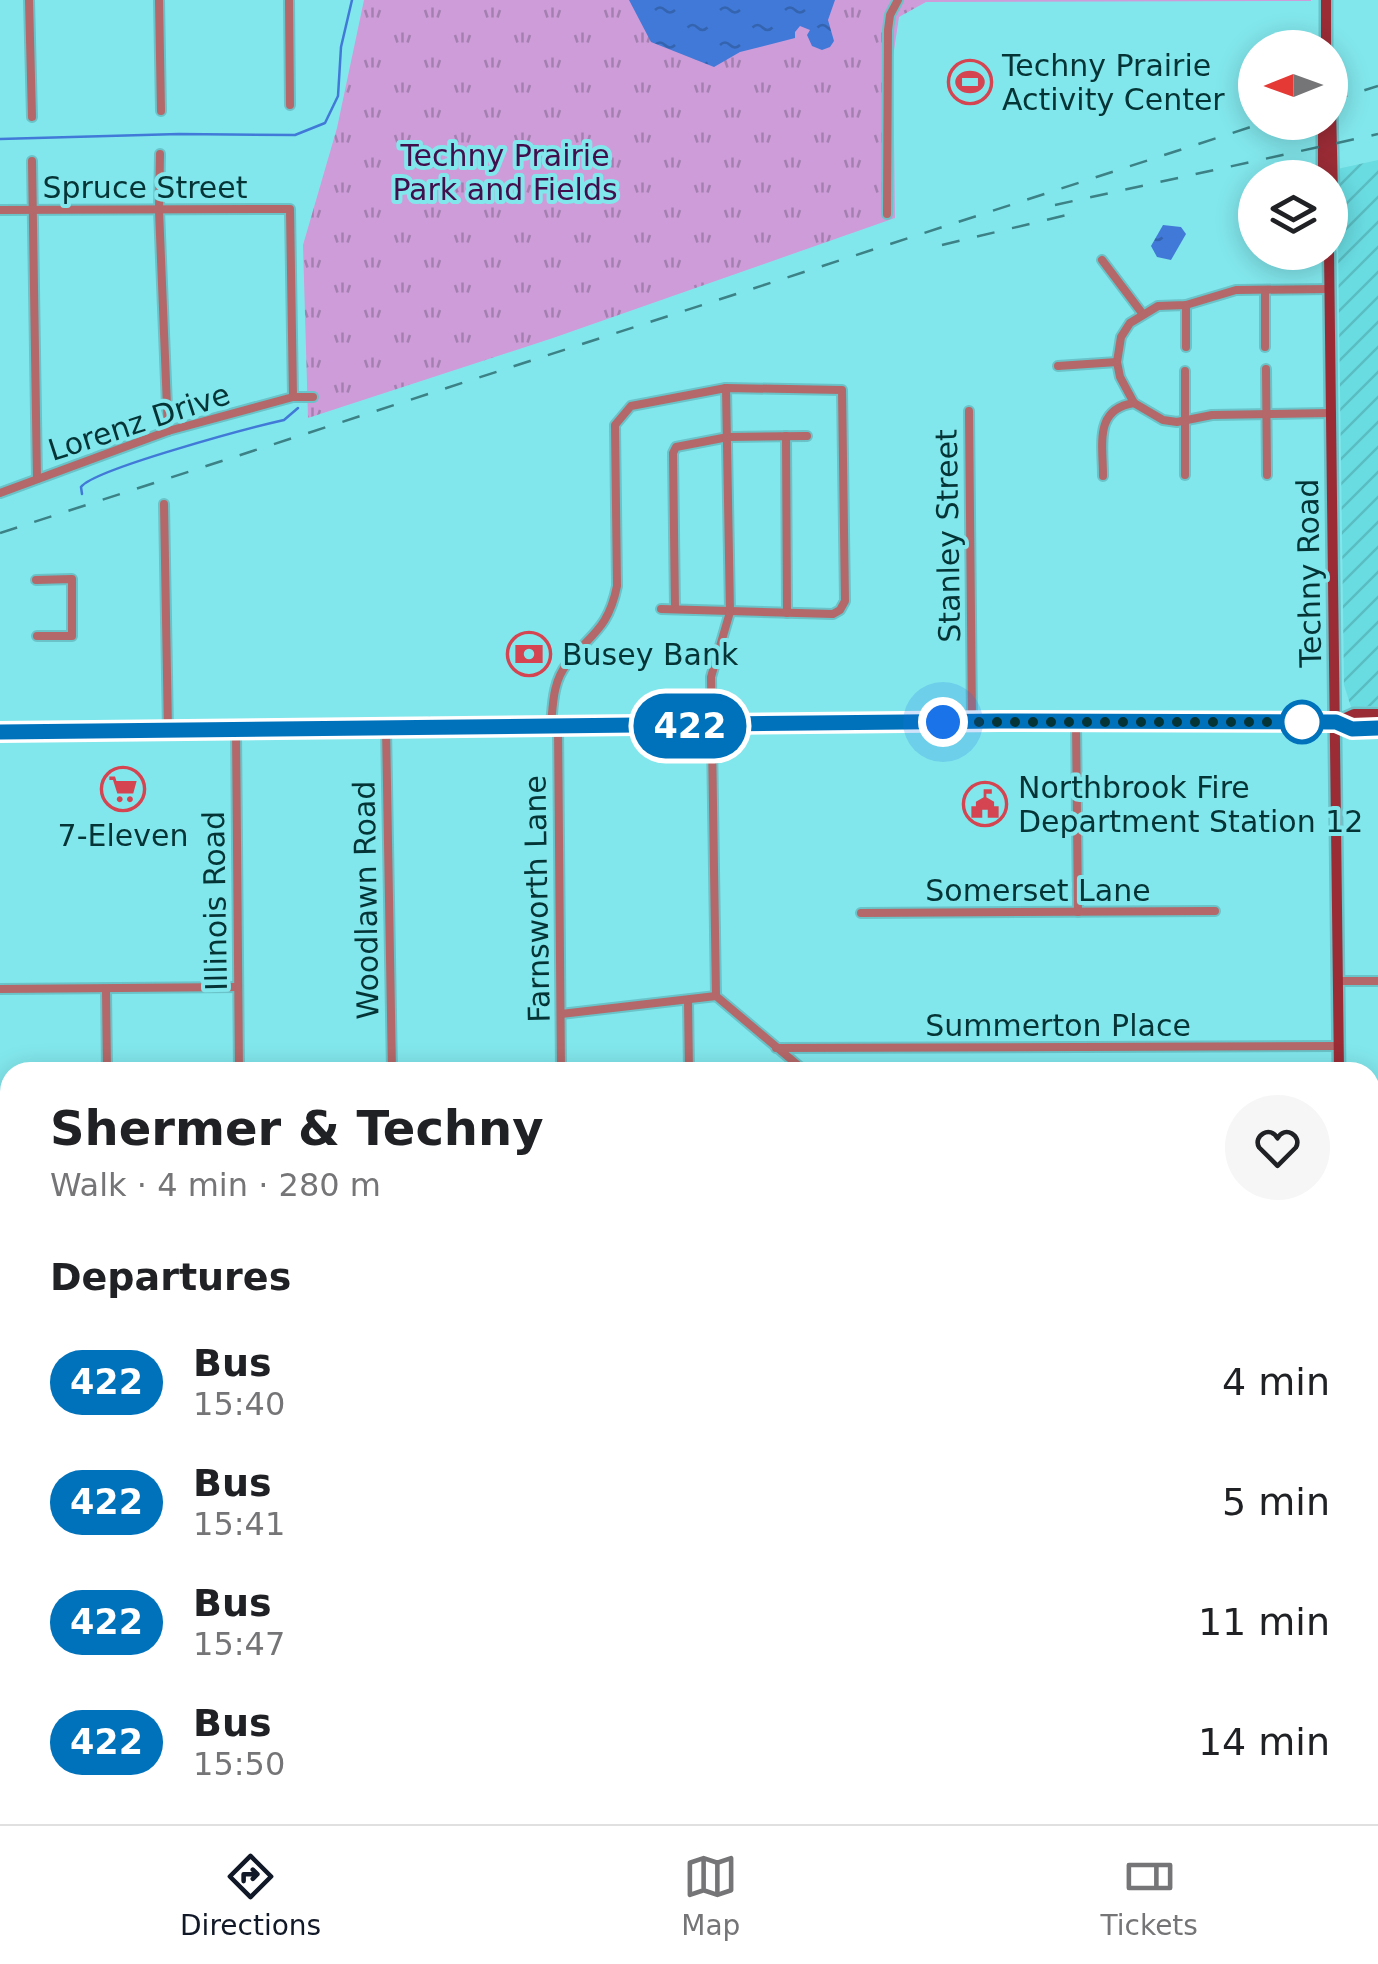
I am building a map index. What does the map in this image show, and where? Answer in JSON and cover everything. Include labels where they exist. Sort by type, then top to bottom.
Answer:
[{"type":"main road","points":[[1326,0],[1326,30]]},
{"type":"main road","name":"Techny Road","points":[[1329,270],[1339,1062]]},
{"type":"main road","points":[[1336,722],[1354,714],[1378,714]]},
{"type":"main road","points":[[0,732],[1076,721],[1336,722],[1352,729],[1378,728]]},
{"type":"street","points":[[30,0],[32,117]]},
{"type":"street","points":[[159,0],[161,111]]},
{"type":"street","points":[[289,0],[290,105]]},
{"type":"street","points":[[887,214],[888,30],[898,0]]},
{"type":"street","points":[[160,154],[168,430]]},
{"type":"street","points":[[32,161],[37,478]]},
{"type":"street","name":"Spruce Street","points":[[0,210],[290,209],[293,396]]},
{"type":"street","points":[[1102,260],[1142,313]]},
{"type":"street","points":[[1330,289],[1236,290],[1186,305],[1158,306],[1142,313],[1121,337],[1117,362],[1134,403],[1163,420],[1332,413]]},
{"type":"street","points":[[1265,290],[1266,347]]},
{"type":"street","points":[[1186,305],[1186,346]]},
{"type":"street","points":[[1058,366],[1117,362]]},
{"type":"street","points":[[1266,369],[1267,476]]},
{"type":"street","points":[[1185,371],[1186,475]]},
{"type":"street","points":[[660,609],[730,612],[833,614],[840,610],[845,601],[842,390],[726,388],[730,612],[710,677],[716,996],[794,1062]]},
{"type":"street","name":"Farnsworth Lane","points":[[561,1062],[556,688],[566,665],[591,641],[613,604],[617,586],[616,425],[631,406],[726,388]]},
{"type":"street","name":"Lorenz Drive","points":[[0,493],[168,430],[293,396],[312,397]]},
{"type":"street","points":[[1103,476],[1104,424],[1110,412],[1134,403]]},
{"type":"street","name":"Stanley Street","points":[[969,410],[972,722]]},
{"type":"street","points":[[786,436],[786,613]]},
{"type":"street","points":[[674,609],[672,454],[676,447],[728,437],[808,436]]},
{"type":"street","points":[[164,504],[168,730]]},
{"type":"street","points":[[36,580],[72,580],[72,636],[37,636]]},
{"type":"street","points":[[1076,721],[1078,912]]},
{"type":"street","name":"Woodlawn Road","points":[[386,727],[392,1062]]},
{"type":"street","name":"Illinois Road","points":[[236,730],[239,1062]]},
{"type":"street","name":"Somerset Lane","points":[[861,913],[1215,912]]},
{"type":"street","points":[[1338,982],[1378,981]]},
{"type":"street","points":[[0,988],[238,987]]},
{"type":"street","points":[[106,988],[107,1062]]},
{"type":"street","points":[[561,1014],[716,996]]},
{"type":"street","points":[[688,1000],[689,1062]]},
{"type":"street","name":"Summerton Place","points":[[776,1048],[1339,1046]]},
{"type":"shaded area","points":[[1378,160],[1378,706],[1351,707],[1344,685],[1338,270],[1348,270],[1348,167]]},
{"type":"green space","name":"Techny Prairie Park and Fields","points":[[364,0],[1311,1],[926,2],[899,17],[893,57],[895,218],[553,338],[308,418],[303,245],[337,128]]},
{"type":"water","points":[[629,0],[835,0],[828,20],[834,41],[822,50],[812,46],[807,35],[810,30],[800,26],[795,38],[740,52],[714,67],[651,42]]},
{"type":"water","points":[[1163,225],[1181,227],[1186,234],[1171,260],[1157,257],[1151,246]]},
{"type":"waterway","points":[[0,139],[295,135],[325,123],[338,96],[341,47],[352,0]]},
{"type":"waterway","points":[[82,494],[81,487],[114,470],[284,420],[298,408]]},
{"type":"waterway","points":[[417,719],[430,718]]},
{"type":"waterway","points":[[401,719],[410,719]]},
{"type":"railway","points":[[1348,95],[1378,86]]},
{"type":"railway","points":[[0,533],[1238,131]]},
{"type":"railway","points":[[1055,205],[1378,134]]},
{"type":"railway","points":[[942,245],[1079,212]]},
{"type":"bus line","name":"422","points":[[0,732],[1050,721],[1336,722],[1352,729],[1378,728]]},
{"type":"place","name":"Techny Prairie Activity Center","points":[[970,82]]},
{"type":"place","name":"Busey Bank","points":[[529,654]]},
{"type":"place","name":"7-Eleven","points":[[123,789]]},
{"type":"place","name":"Northbrook Fire Department Station 12","points":[[985,804]]},
{"type":"route","points":[[943,722],[1302,722]]}]
